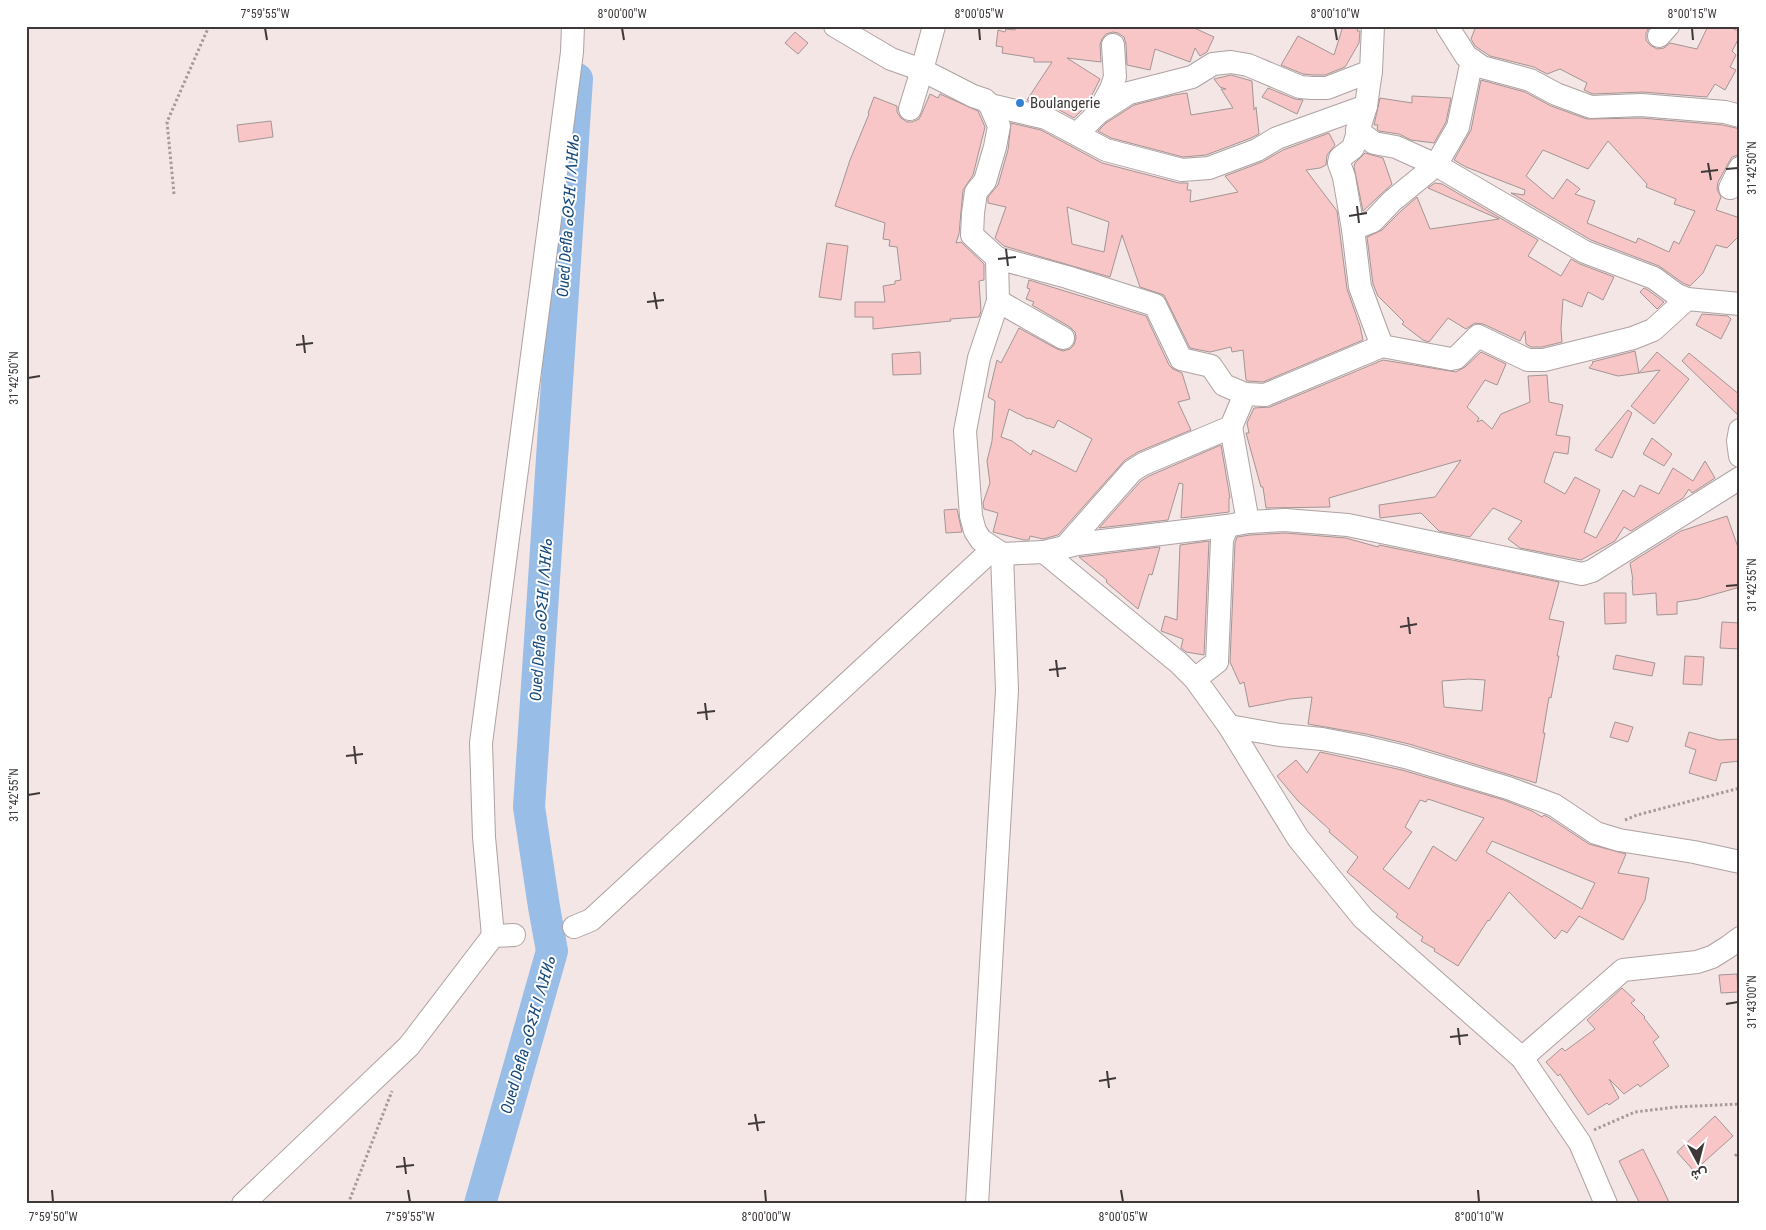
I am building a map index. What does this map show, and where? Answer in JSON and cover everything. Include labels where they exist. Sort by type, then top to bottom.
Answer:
[{"type":"street","points":[[243,1204],[409,1046],[504,936],[484,837],[481,743],[571,62],[573,26]]},
{"type":"street","points":[[835,26],[891,59],[922,70],[973,96],[985,100],[990,105],[999,126],[985,181],[976,192],[972,234],[997,258],[1067,277],[1155,305],[1181,360],[1211,366],[1224,385],[1245,394],[1265,395],[1382,346],[1451,359],[1456,358],[1478,336],[1528,360],[1544,360],[1633,338],[1653,330],[1688,299]]},
{"type":"street","points":[[910,108],[934,26]]},
{"type":"street","points":[[1374,26],[1372,71],[1366,106],[1357,130],[1353,148],[1340,158],[1339,162],[1344,177],[1353,229],[1360,287],[1382,346]]},
{"type":"street","points":[[1447,26],[1466,56],[1482,67],[1530,80],[1556,94],[1591,107],[1641,105],[1725,112],[1740,116]]},
{"type":"street","points":[[1098,113],[1111,89],[1115,77],[1113,46]]},
{"type":"street","points":[[1353,229],[1373,221],[1392,201],[1436,165],[1458,127],[1472,60]]},
{"type":"street","points":[[1077,134],[1098,113],[1129,93],[1192,77],[1213,64],[1231,62],[1248,65],[1300,87],[1312,88],[1327,88],[1372,71]]},
{"type":"street","points":[[990,105],[1046,118],[1106,150],[1182,170],[1209,168],[1257,150],[1277,138],[1366,106]]},
{"type":"street","points":[[1357,130],[1374,143],[1396,147],[1436,165],[1586,252],[1654,278],[1677,294],[1688,299],[1740,304]]},
{"type":"street","points":[[1730,188],[1740,168]]},
{"type":"street","points":[[977,1204],[1007,690],[997,552],[981,540],[975,531],[971,516],[965,431],[980,358],[998,301],[997,258]]},
{"type":"street","points":[[998,301],[1063,338]]},
{"type":"street","points":[[1195,679],[1218,662],[1222,540],[1237,524],[1232,426],[1245,394]]},
{"type":"street","points":[[1054,549],[1132,471],[1143,464],[1232,426]]},
{"type":"street","points":[[1740,430],[1738,441],[1740,456]]},
{"type":"street","points":[[574,927],[591,920],[997,552],[1054,549],[1077,544],[1237,524],[1285,520],[1348,526],[1582,574],[1592,571],[1740,478]]},
{"type":"street","points":[[1054,549],[1195,679],[1229,726],[1298,838],[1363,918],[1522,1058],[1576,1138],[1606,1204]]},
{"type":"street","points":[[1229,726],[1364,747],[1508,788],[1554,805],[1596,834],[1740,862]]},
{"type":"street","points":[[1522,1058],[1623,970],[1697,962],[1712,957],[1740,938]]},
{"type":"path","points":[[174,194],[167,122],[208,26]]},
{"type":"path","points":[[1596,834],[1636,815],[1740,788]]},
{"type":"path","points":[[348,1204],[395,1084]]},
{"type":"path","points":[[1576,1138],[1635,1112],[1740,1104]]},
{"type":"path","points":[[1735,1156],[1740,1151]]},
{"type":"building","points":[[1016,26],[1190,26],[1214,37],[1207,52],[1200,56],[1195,48],[1190,62],[1155,49],[1150,70],[1127,65],[1124,37],[1113,32],[1106,34],[1100,45],[1101,62],[1067,58],[1100,79],[1087,105],[1074,118],[1052,106],[1027,100],[1052,62],[1034,62],[1034,58],[1002,53],[1003,47],[996,46],[998,30],[1005,32],[1006,29],[1015,30]]},
{"type":"building","points":[[1343,26],[1359,26],[1357,31],[1360,31],[1359,43],[1345,67],[1325,75],[1313,75],[1303,74],[1281,65],[1298,36],[1334,55]]},
{"type":"building","points":[[1476,26],[1650,26],[1646,33],[1646,40],[1657,49],[1664,48],[1670,43],[1697,49],[1708,26],[1728,26],[1740,32],[1740,36],[1732,51],[1736,55],[1730,67],[1736,70],[1725,90],[1715,84],[1707,97],[1642,92],[1593,94],[1584,90],[1587,83],[1560,69],[1547,74],[1534,67],[1490,56],[1475,46],[1471,39]]},
{"type":"building","points":[[795,32],[808,43],[798,54],[785,43]]},
{"type":"building","points":[[1231,75],[1252,81],[1254,110],[1256,107],[1259,134],[1251,138],[1206,155],[1183,157],[1111,138],[1098,131],[1106,123],[1134,105],[1174,95],[1187,93],[1191,115],[1233,108],[1221,89],[1226,89],[1220,87],[1214,79]]},
{"type":"building","points":[[1481,80],[1525,92],[1551,106],[1587,119],[1641,118],[1723,125],[1740,129],[1740,152],[1732,157],[1718,182],[1717,189],[1721,197],[1716,210],[1740,218],[1740,235],[1727,248],[1716,245],[1703,273],[1690,286],[1659,266],[1591,240],[1511,193],[1524,195],[1525,190],[1466,167],[1454,160],[1471,130]],"holes":[[[1608,141],[1647,184],[1646,187],[1676,199],[1674,204],[1695,211],[1679,244],[1674,241],[1669,252],[1638,238],[1636,243],[1587,223],[1595,201],[1575,194],[1580,189],[1567,179],[1553,199],[1526,176],[1543,150],[1588,169]]]},
{"type":"building","points":[[1268,88],[1295,99],[1303,100],[1297,114],[1262,97]]},
{"type":"building","points":[[930,94],[938,98],[940,94],[978,111],[985,127],[973,175],[963,190],[959,234],[956,243],[961,242],[984,264],[984,280],[979,281],[981,311],[979,317],[873,329],[873,317],[855,317],[855,302],[885,302],[883,286],[895,284],[895,281],[901,280],[897,247],[889,246],[890,240],[883,239],[885,223],[835,206],[874,97],[897,106],[897,112],[901,118],[907,122],[912,122],[919,119]]},
{"type":"building","points":[[1412,96],[1451,98],[1446,122],[1434,143],[1411,140],[1399,134],[1379,131],[1377,129],[1378,125],[1374,125],[1380,98],[1412,103]]},
{"type":"building","points":[[271,121],[273,137],[239,142],[237,125]]},
{"type":"building","points":[[1011,123],[1041,130],[1102,163],[1179,183],[1188,183],[1187,190],[1191,190],[1190,202],[1238,192],[1225,176],[1262,162],[1283,150],[1329,133],[1335,145],[1327,155],[1326,165],[1306,170],[1337,211],[1347,289],[1363,340],[1263,382],[1246,380],[1243,350],[1232,352],[1231,347],[1210,352],[1190,348],[1164,295],[1140,287],[1122,235],[1110,277],[1004,246],[995,238],[1006,207],[988,203],[988,197],[998,185],[1008,150]],"holes":[[[1067,207],[1109,222],[1104,252],[1072,244]]]},
{"type":"building","points":[[1365,153],[1383,158],[1392,184],[1363,211],[1354,167],[1355,163]]},
{"type":"building","points":[[1435,183],[1442,184],[1538,240],[1528,256],[1561,276],[1571,259],[1614,277],[1603,300],[1588,292],[1582,307],[1563,299],[1562,342],[1542,347],[1531,347],[1526,344],[1525,331],[1520,341],[1483,324],[1475,323],[1466,329],[1448,318],[1429,342],[1423,340],[1402,324],[1404,322],[1378,296],[1373,284],[1367,237],[1382,230],[1417,197],[1430,229],[1499,219],[1428,188]]},
{"type":"building","points":[[827,243],[848,246],[841,300],[819,297]]},
{"type":"building","points":[[1029,280],[1146,316],[1169,365],[1182,373],[1190,399],[1178,402],[1191,430],[1138,452],[1125,460],[1058,535],[1043,539],[1030,536],[1029,540],[1024,540],[993,532],[998,513],[984,509],[983,503],[990,483],[987,461],[992,441],[995,401],[988,397],[997,360],[1001,363],[1019,328],[1063,351],[1070,349],[1074,345],[1076,338],[1075,332],[1070,327],[1032,305],[1034,302],[1026,299],[1030,289],[1027,288]],"holes":[[[1009,409],[1028,419],[1054,428],[1058,420],[1092,439],[1076,472],[1033,450],[1031,455],[1012,441],[1001,437]]]},
{"type":"building","points":[[1644,288],[1664,302],[1657,309],[1640,292]]},
{"type":"building","points":[[1702,314],[1728,316],[1731,319],[1721,339],[1696,325]]},
{"type":"building","points":[[1635,351],[1639,373],[1618,376],[1589,368],[1593,363]]},
{"type":"building","points":[[920,352],[921,374],[893,375],[892,354]]},
{"type":"building","points":[[1481,352],[1506,364],[1497,385],[1485,380],[1467,407],[1479,418],[1477,422],[1482,420],[1492,429],[1501,414],[1530,402],[1528,376],[1547,375],[1549,402],[1563,405],[1556,435],[1570,437],[1568,454],[1554,452],[1544,482],[1565,494],[1575,477],[1600,490],[1584,532],[1596,538],[1623,490],[1634,497],[1640,485],[1659,494],[1673,468],[1693,481],[1705,461],[1715,478],[1692,493],[1689,489],[1683,498],[1631,531],[1624,527],[1615,541],[1581,560],[1520,548],[1508,539],[1522,521],[1493,508],[1470,537],[1439,531],[1421,513],[1380,518],[1379,505],[1435,497],[1461,460],[1329,498],[1330,507],[1266,508],[1263,487],[1261,487],[1246,433],[1249,433],[1247,423],[1254,408],[1270,407],[1383,360],[1456,372],[1465,367]]},
{"type":"building","points":[[1657,352],[1689,379],[1654,424],[1631,406],[1660,370],[1639,373]]},
{"type":"building","points":[[1689,353],[1740,395],[1740,417],[1682,361]]},
{"type":"building","points":[[1628,410],[1632,413],[1612,458],[1595,450]]},
{"type":"building","points":[[1652,438],[1672,454],[1664,466],[1643,454]]},
{"type":"building","points":[[1221,445],[1230,498],[1229,512],[1181,518],[1183,484],[1179,483],[1168,520],[1099,528],[1141,481]]},
{"type":"building","points":[[957,509],[962,532],[946,533],[944,510]]},
{"type":"building","points":[[1727,516],[1740,553],[1740,587],[1698,599],[1677,602],[1677,614],[1657,615],[1656,593],[1633,595],[1630,563],[1681,531]]},
{"type":"building","points":[[1285,533],[1346,538],[1378,547],[1379,545],[1559,582],[1549,619],[1564,622],[1551,698],[1549,697],[1536,783],[1409,744],[1308,724],[1312,697],[1249,707],[1244,682],[1240,684],[1230,662],[1235,543],[1237,537]],"holes":[[[1485,680],[1482,711],[1444,707],[1442,681]]]},
{"type":"building","points":[[1209,541],[1204,655],[1186,652],[1181,648],[1183,639],[1161,631],[1165,616],[1177,620],[1180,545]]},
{"type":"building","points":[[1160,547],[1152,575],[1149,574],[1138,609],[1079,557]]},
{"type":"building","points":[[1604,593],[1626,593],[1626,623],[1605,624]]},
{"type":"building","points":[[1722,622],[1740,623],[1740,649],[1720,648]]},
{"type":"building","points":[[1616,655],[1655,663],[1652,676],[1613,669]]},
{"type":"building","points":[[1685,656],[1704,657],[1702,685],[1683,684]]},
{"type":"building","points":[[1615,722],[1633,727],[1628,742],[1610,737]]},
{"type":"building","points":[[1689,732],[1719,740],[1740,739],[1740,761],[1721,763],[1716,781],[1689,773],[1696,750],[1685,746]]},
{"type":"building","points":[[1320,752],[1402,770],[1504,800],[1542,817],[1544,815],[1589,844],[1626,854],[1618,873],[1649,878],[1645,900],[1623,940],[1579,916],[1567,933],[1562,930],[1555,939],[1509,892],[1458,966],[1421,941],[1423,937],[1396,917],[1398,914],[1347,872],[1358,857],[1329,832],[1330,830],[1298,801],[1277,776],[1296,760],[1307,773]],"holes":[[[1428,799],[1484,818],[1456,861],[1433,846],[1409,889],[1383,869],[1412,832],[1405,827],[1420,800],[1426,802]],[[1492,841],[1595,883],[1582,909],[1486,852]]]},
{"type":"building","points":[[1737,974],[1738,992],[1721,993],[1719,975]]},
{"type":"building","points":[[1622,988],[1635,1000],[1631,1003],[1645,1017],[1659,1037],[1653,1042],[1669,1066],[1640,1087],[1638,1084],[1624,1094],[1609,1079],[1619,1098],[1588,1115],[1560,1074],[1558,1076],[1546,1062],[1562,1048],[1565,1051],[1595,1029],[1587,1020]]},
{"type":"building","points":[[1715,1116],[1733,1136],[1694,1171],[1677,1152]]},
{"type":"building","points":[[1643,1149],[1670,1204],[1640,1204],[1619,1161]]},
{"type":"waterway","name":"Oued Defla ⴰⵙⵉⴼ ⵏ ⴷⴼⵍⴰ","points":[[480,1204],[552,951],[529,807],[577,79]]},
{"type":"place","name":"Boulangerie","points":[[1020,103]]}]
